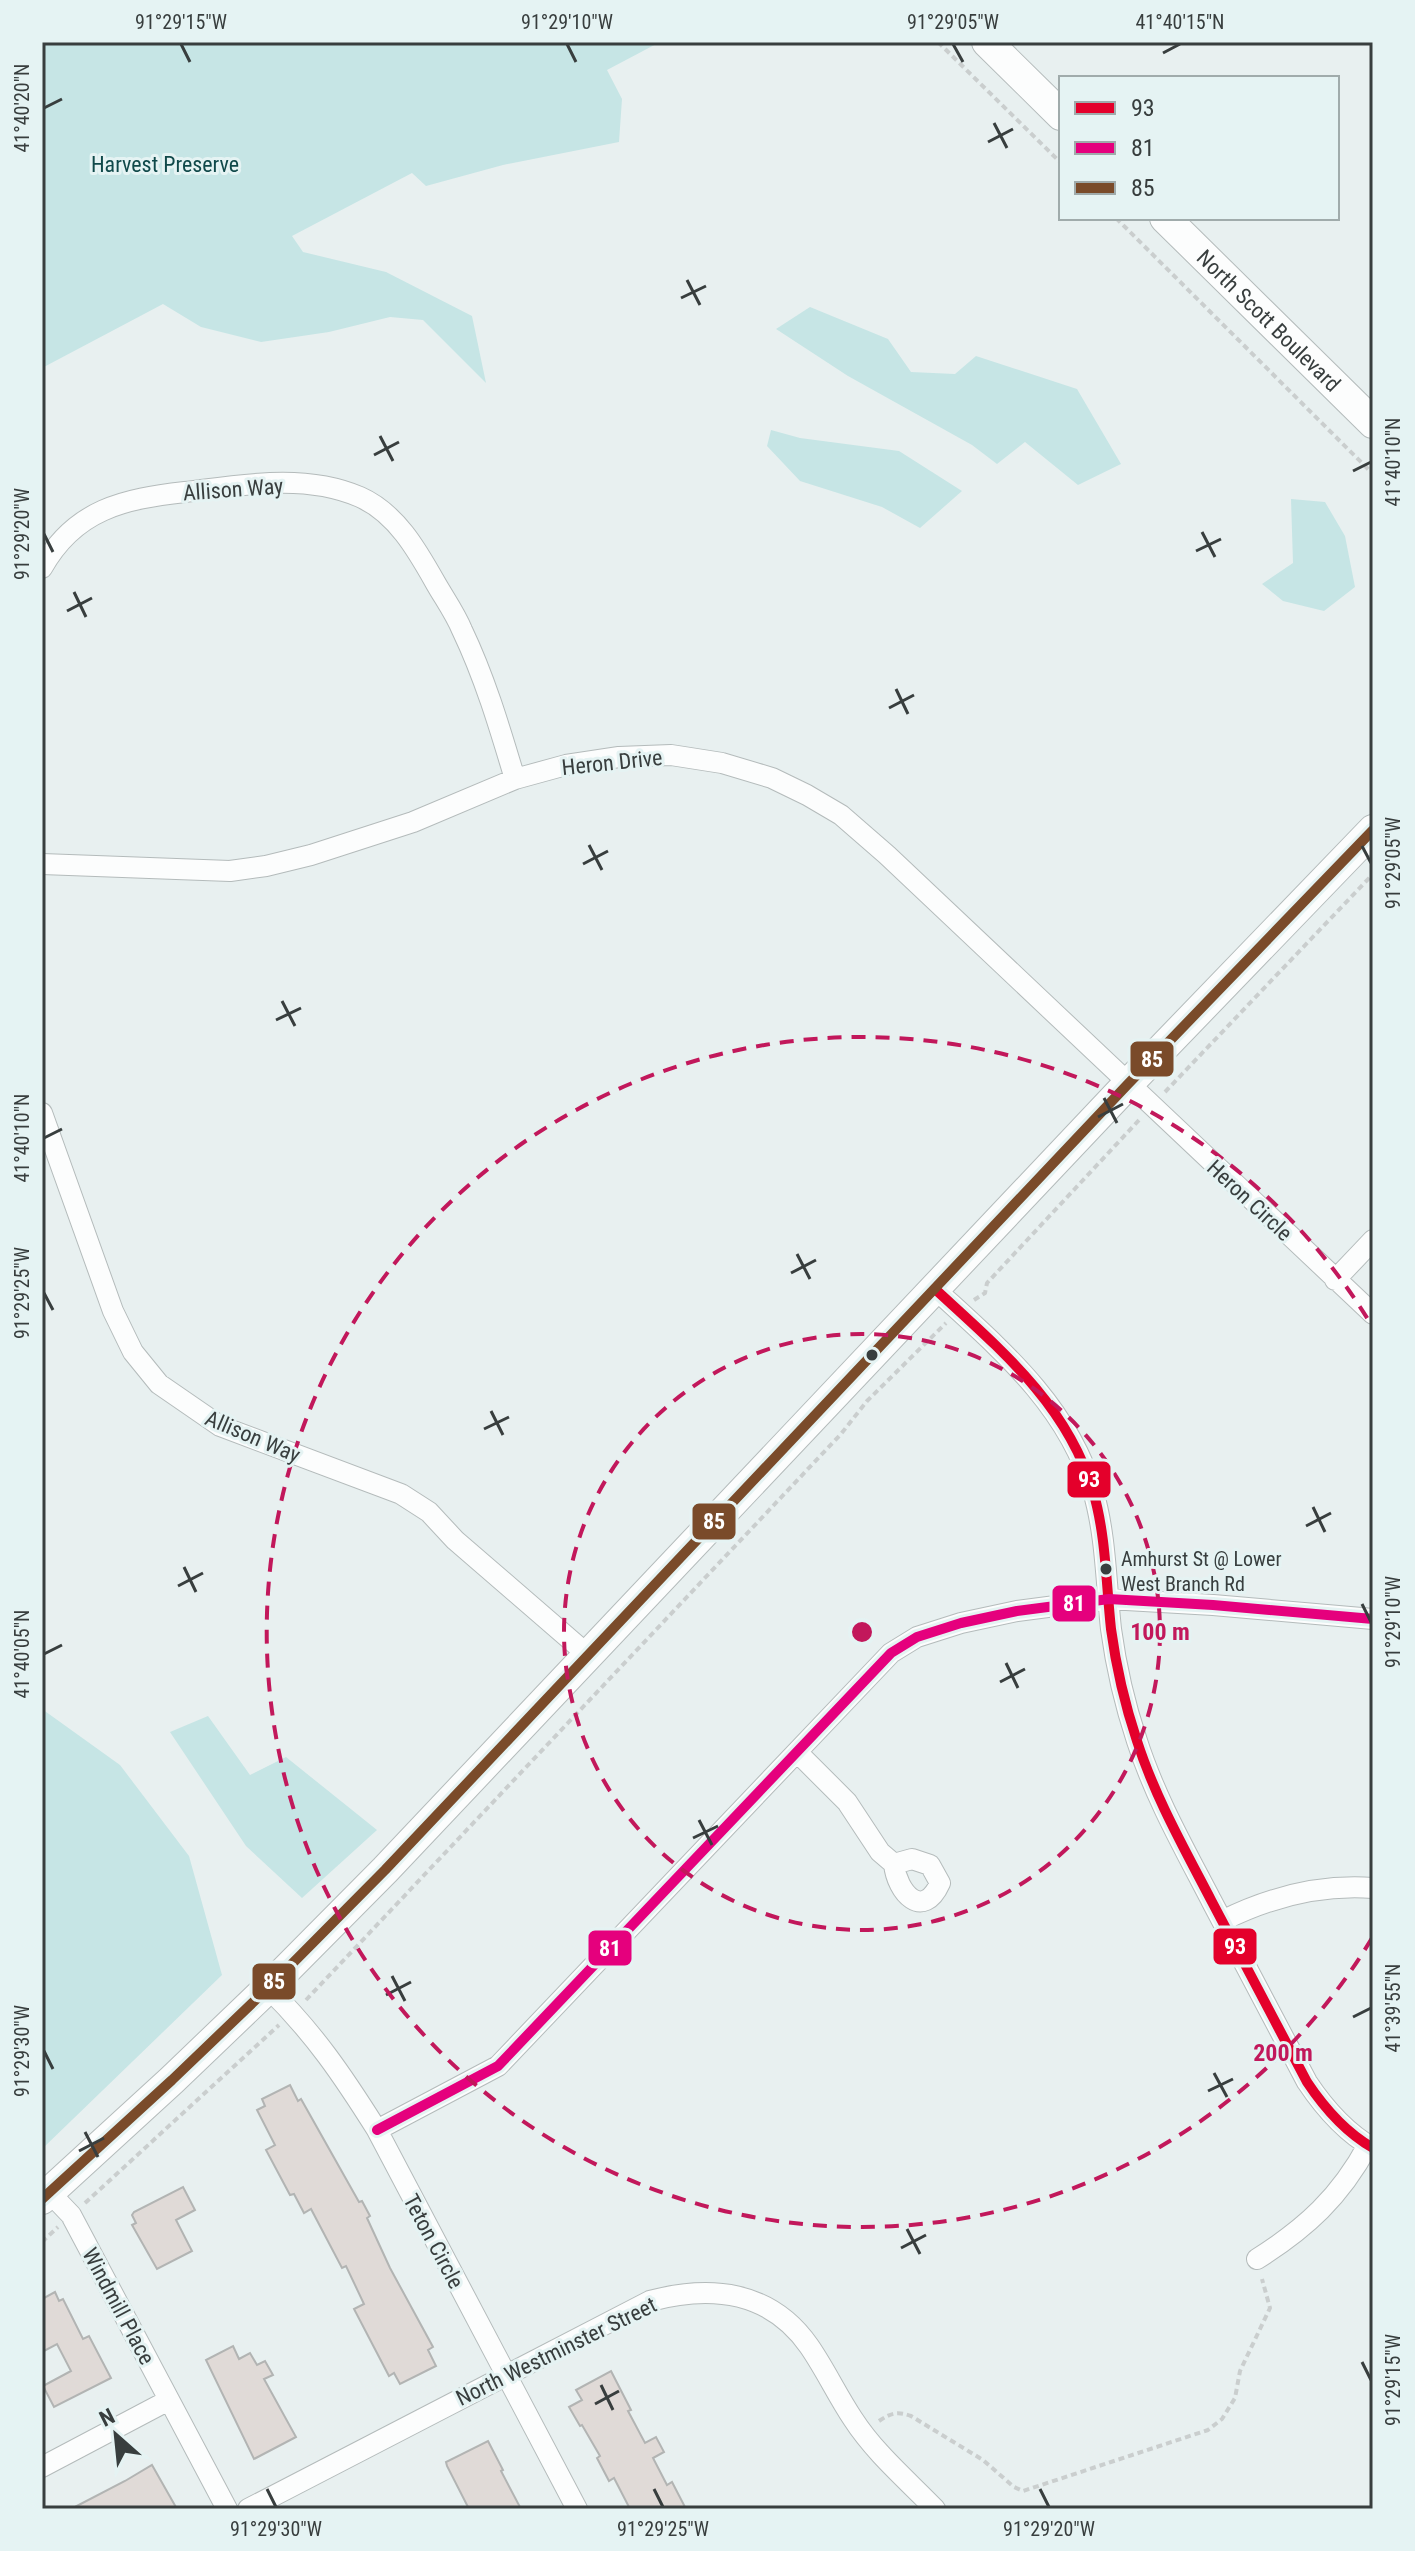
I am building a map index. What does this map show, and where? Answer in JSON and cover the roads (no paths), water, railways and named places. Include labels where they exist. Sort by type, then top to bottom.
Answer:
[{"type":"main road","points":[[987,42],[1059,113]]},
{"type":"main road","name":"North Scott Boulevard","points":[[1167,220],[1373,423]]},
{"type":"main road","points":[[46,2196],[268,1988],[385,1870],[1128,1084],[1373,830]]},
{"type":"street","name":"Allison Way","points":[[42,568],[60,543],[94,514],[139,497],[267,482],[317,485],[361,497],[394,521],[418,551],[462,629],[491,700],[515,779]]},
{"type":"street","name":"Heron Drive","points":[[42,864],[230,871],[266,866],[413,822],[515,779],[566,765],[619,757],[671,755],[722,763],[772,778],[841,815],[1128,1084]]},
{"type":"street","name":"Heron Circle","points":[[1128,1084],[1373,1314]]},
{"type":"street","name":"Allison Way","points":[[42,1113],[113,1311],[133,1352],[159,1384],[220,1426],[401,1494],[429,1512],[455,1540],[588,1655]]},
{"type":"street","points":[[1335,1280],[1373,1240]]},
{"type":"street","points":[[935,1289],[1015,1362],[1062,1421],[1077,1450],[1093,1490],[1099,1518],[1119,1672],[1137,1741],[1162,1807],[1307,2082],[1324,2107],[1344,2128],[1370,2146],[1341,2188],[1315,2217],[1259,2269]]},
{"type":"street","points":[[377,2130],[498,2066],[891,1653],[917,1637],[961,1623],[1017,1611],[1109,1599],[1373,1619]]},
{"type":"street","points":[[797,1752],[847,1802],[880,1852],[894,1864]]},
{"type":"street","points":[[1222,1921],[1252,1906],[1292,1893],[1325,1888],[1373,1888]]},
{"type":"street","name":"Teton Circle","points":[[268,1988],[293,2013],[341,2072],[377,2130],[504,2376],[577,2509]]},
{"type":"street","name":"Windmill Place","points":[[46,2196],[71,2215],[227,2509]]},
{"type":"street","name":"North Westminster Street","points":[[248,2509],[650,2301],[680,2293],[712,2292],[753,2301],[785,2320],[807,2343],[853,2420],[878,2453],[935,2509]]},
{"type":"street","points":[[42,2467],[169,2400]]},
{"type":"place","name":"Amhurst St @ Lower West Branch Rd","points":[[1106,1569]]},
{"type":"park label","name":"Harvest Preserve","points":[[165,164]]}]
